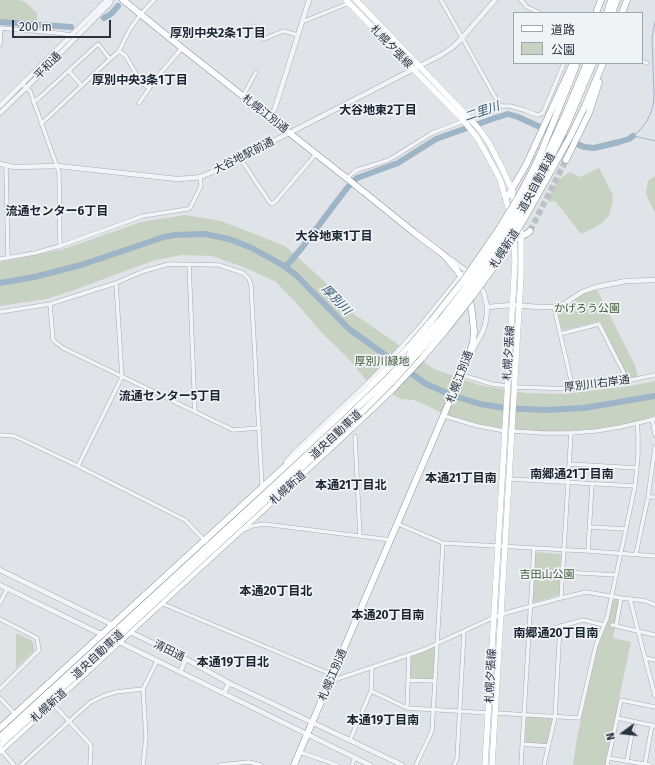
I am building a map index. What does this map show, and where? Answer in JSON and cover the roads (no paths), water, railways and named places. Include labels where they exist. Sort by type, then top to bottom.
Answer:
[{"type":"highway","name":"札幌江別通","points":[[123,0],[445,256],[461,276],[468,291],[474,331],[469,356],[294,765]]},
{"type":"highway","points":[[606,12],[611,0]]},
{"type":"highway","points":[[612,12],[617,0]]},
{"type":"highway","points":[[622,12],[628,0]]},
{"type":"highway","points":[[596,12],[599,2]]},
{"type":"highway","points":[[506,199],[526,165],[573,64]]},
{"type":"highway","name":"札幌新道","points":[[0,728],[365,393],[408,348],[463,282],[519,196],[535,166],[577,64]]},
{"type":"highway","name":"道央自動車道","points":[[569,114],[587,64]]},
{"type":"highway","name":"道央自動車道","points":[[0,749],[362,412],[414,359],[472,287],[522,212],[543,174],[551,153],[593,64]]},
{"type":"highway","points":[[566,160],[590,113],[604,64]]},
{"type":"highway","name":"札幌新道","points":[[0,749],[52,704],[333,446],[394,388],[423,357],[472,297],[499,260],[569,140],[604,64]]},
{"type":"highway","name":"道央自動車道","points":[[0,737],[285,476],[387,379],[437,323],[465,288],[498,241],[551,153]]},
{"type":"highway","points":[[518,237],[530,231]]},
{"type":"main road","name":"札幌夕張線","points":[[356,0],[473,122],[489,143],[512,190],[521,253],[507,387],[486,765]]},
{"type":"main road","name":"札幌夕張線","points":[[348,1],[465,123],[478,139],[500,179],[518,237]]},
{"type":"main road","name":"札幌夕張線","points":[[492,765],[512,429],[515,306]]},
{"type":"street","name":"平和通","points":[[0,113],[26,88],[107,0]]},
{"type":"street","name":"平和通","points":[[0,106],[110,3],[111,0]]},
{"type":"street","points":[[41,124],[119,51],[130,29],[140,15],[154,0]]},
{"type":"street","points":[[270,118],[275,108],[309,0]]},
{"type":"street","points":[[441,0],[460,41],[500,105],[510,106],[540,115],[543,113],[564,64]]},
{"type":"street","name":"大谷地駅前通","points":[[0,164],[6,166],[23,167],[58,166],[177,179],[200,177],[290,133],[441,55],[460,41],[495,0]]},
{"type":"street","points":[[521,0],[527,7],[538,12]]},
{"type":"street","points":[[302,22],[348,1]]},
{"type":"street","points":[[254,26],[264,39],[283,31],[298,35]]},
{"type":"street","points":[[0,45],[0,28],[73,37]]},
{"type":"street","points":[[33,102],[98,44],[110,59]]},
{"type":"street","points":[[139,103],[158,76],[182,48]]},
{"type":"street","points":[[119,51],[126,56],[141,83],[149,88]]},
{"type":"street","points":[[643,62],[647,64]]},
{"type":"street","points":[[69,71],[82,86]]},
{"type":"street","points":[[243,96],[256,72]]},
{"type":"street","points":[[22,84],[30,91],[41,124],[58,166],[60,246]]},
{"type":"street","points":[[351,181],[353,172],[386,161],[432,133],[465,123]]},
{"type":"street","points":[[240,158],[272,204],[316,154]]},
{"type":"street","points":[[6,166],[8,258]]},
{"type":"street","points":[[0,259],[35,253],[60,246],[143,216],[188,209],[190,208],[200,188],[200,177]]},
{"type":"street","points":[[445,256],[475,279],[482,290],[487,307],[484,325],[469,356]]},
{"type":"street","points":[[0,312],[50,304],[116,283],[144,271],[169,264],[219,265],[243,273],[249,279],[252,292],[262,488]]},
{"type":"street","points":[[189,264],[195,412]]},
{"type":"street","points":[[272,479],[294,453],[371,380],[403,346],[461,276],[464,273],[469,273]]},
{"type":"street","points":[[487,307],[554,307],[564,304],[579,293],[596,287],[626,281],[655,280]]},
{"type":"street","points":[[78,466],[122,377],[116,283]]},
{"type":"street","points":[[50,304],[53,340],[62,348],[233,430],[260,428]]},
{"type":"street","points":[[554,307],[573,389]]},
{"type":"street","points":[[560,334],[599,324],[623,371],[626,381]]},
{"type":"street","name":"厚別川右岸通","points":[[514,388],[573,389],[655,375]]},
{"type":"street","points":[[461,377],[507,387]]},
{"type":"street","points":[[445,413],[478,426],[505,429]]},
{"type":"street","points":[[512,429],[543,433],[570,433],[596,431],[654,419],[655,435]]},
{"type":"street","points":[[496,713],[579,718],[596,645],[607,618],[635,486],[638,456],[637,423]]},
{"type":"street","points":[[561,598],[570,433]]},
{"type":"street","points":[[0,436],[14,436],[78,466],[185,520],[216,553]]},
{"type":"street","points":[[356,436],[360,536]]},
{"type":"street","points":[[636,554],[648,497],[655,447]]},
{"type":"street","points":[[569,464],[637,468]]},
{"type":"street","points":[[509,479],[635,486]]},
{"type":"street","points":[[588,551],[592,484]]},
{"type":"street","points":[[648,497],[655,497]]},
{"type":"street","points":[[239,532],[252,526],[264,524],[391,540]]},
{"type":"street","points":[[398,524],[443,543],[655,556]]},
{"type":"street","points":[[590,527],[626,529]]},
{"type":"street","points":[[416,765],[432,732],[443,543]]},
{"type":"street","points":[[521,765],[534,548]]},
{"type":"street","name":"清田通","points":[[0,570],[402,765]]},
{"type":"street","points":[[563,572],[616,575]]},
{"type":"street","name":"清田通","points":[[0,585],[370,765]]},
{"type":"street","points":[[0,603],[7,589]]},
{"type":"street","points":[[161,603],[332,678],[409,655],[501,615],[586,592],[646,601],[655,605]]},
{"type":"street","points":[[616,626],[622,598]]},
{"type":"street","points":[[630,599],[655,695]]},
{"type":"street","points":[[0,619],[37,638],[38,650],[0,689]]},
{"type":"street","points":[[529,635],[583,620],[604,625]]},
{"type":"street","points":[[612,625],[655,636]]},
{"type":"street","points":[[544,765],[555,717],[560,626]]},
{"type":"street","points":[[454,765],[457,759],[464,631]]},
{"type":"street","points":[[407,708],[409,655]]},
{"type":"street","points":[[645,658],[655,660]]},
{"type":"street","points":[[180,672],[186,659]]},
{"type":"street","points":[[143,765],[146,737],[143,689],[157,661]]},
{"type":"street","points":[[350,740],[371,691],[372,667]]},
{"type":"street","points":[[408,680],[435,682]]},
{"type":"street","points":[[224,694],[229,682]]},
{"type":"street","points":[[21,765],[86,706],[103,696],[116,692],[143,689]]},
{"type":"street","points":[[371,691],[407,708],[489,713]]},
{"type":"street","points":[[0,698],[15,714]]},
{"type":"street","points":[[607,765],[621,700],[655,707]]},
{"type":"street","points":[[52,704],[90,744],[90,765]]},
{"type":"street","points":[[617,718],[654,726],[645,764]]},
{"type":"street","points":[[627,761],[634,722]]},
{"type":"street","points":[[522,744],[548,746]]},
{"type":"street","points":[[0,749],[14,765]]},
{"type":"street","points":[[300,752],[337,765]]},
{"type":"street","points":[[352,765],[355,757]]},
{"type":"street","points":[[608,758],[650,765]]},
{"type":"street","points":[[220,765],[249,762],[261,765]]},
{"type":"waterway","points":[[104,18],[111,14],[118,6]]},
{"type":"waterway","points":[[0,22],[71,27]]},
{"type":"waterway","name":"二里川","points":[[633,136],[647,121],[653,106],[652,37],[655,22]]},
{"type":"waterway","name":"二里川","points":[[284,266],[287,265],[301,249],[347,188],[357,178],[398,163],[436,139],[508,114],[518,117],[584,147],[594,148],[629,139],[633,136]]},
{"type":"waterway","points":[[634,136],[655,141]]},
{"type":"waterway","name":"厚別川","points":[[0,283],[34,277],[81,265],[164,237],[205,234],[229,239],[252,248],[284,266],[296,275],[349,329],[395,362]]},
{"type":"waterway","name":"厚別川","points":[[405,369],[426,384],[454,396],[480,404],[505,408],[545,410],[584,408],[655,396]]},
{"type":"tunnel","points":[[530,231],[566,160]]},
{"type":"district","name":"厚別中央2条1丁目","points":[[218,34]]},
{"type":"district","name":"厚別中央3条1丁目","points":[[140,81]]},
{"type":"district","name":"大谷地東2丁目","points":[[378,111]]},
{"type":"district","name":"流通センター6丁目","points":[[57,212]]},
{"type":"district","name":"大谷地東1丁目","points":[[334,237]]},
{"type":"district","name":"流通センター5丁目","points":[[170,397]]},
{"type":"district","name":"南郷通21丁目南","points":[[572,475]]},
{"type":"district","name":"本通21丁目南","points":[[461,479]]},
{"type":"district","name":"本通21丁目北","points":[[351,486]]},
{"type":"district","name":"本通20丁目北","points":[[276,592]]},
{"type":"district","name":"本通20丁目南","points":[[388,616]]},
{"type":"district","name":"南郷通20丁目南","points":[[556,634]]},
{"type":"district","name":"本通19丁目北","points":[[233,663]]},
{"type":"district","name":"本通19丁目南","points":[[383,721]]},
{"type":"park label","name":"かげろう公園","points":[[587,309]]},
{"type":"park label","name":"厚別川緑地","points":[[382,362]]},
{"type":"park label","name":"吉田山公園","points":[[547,575]]}]
